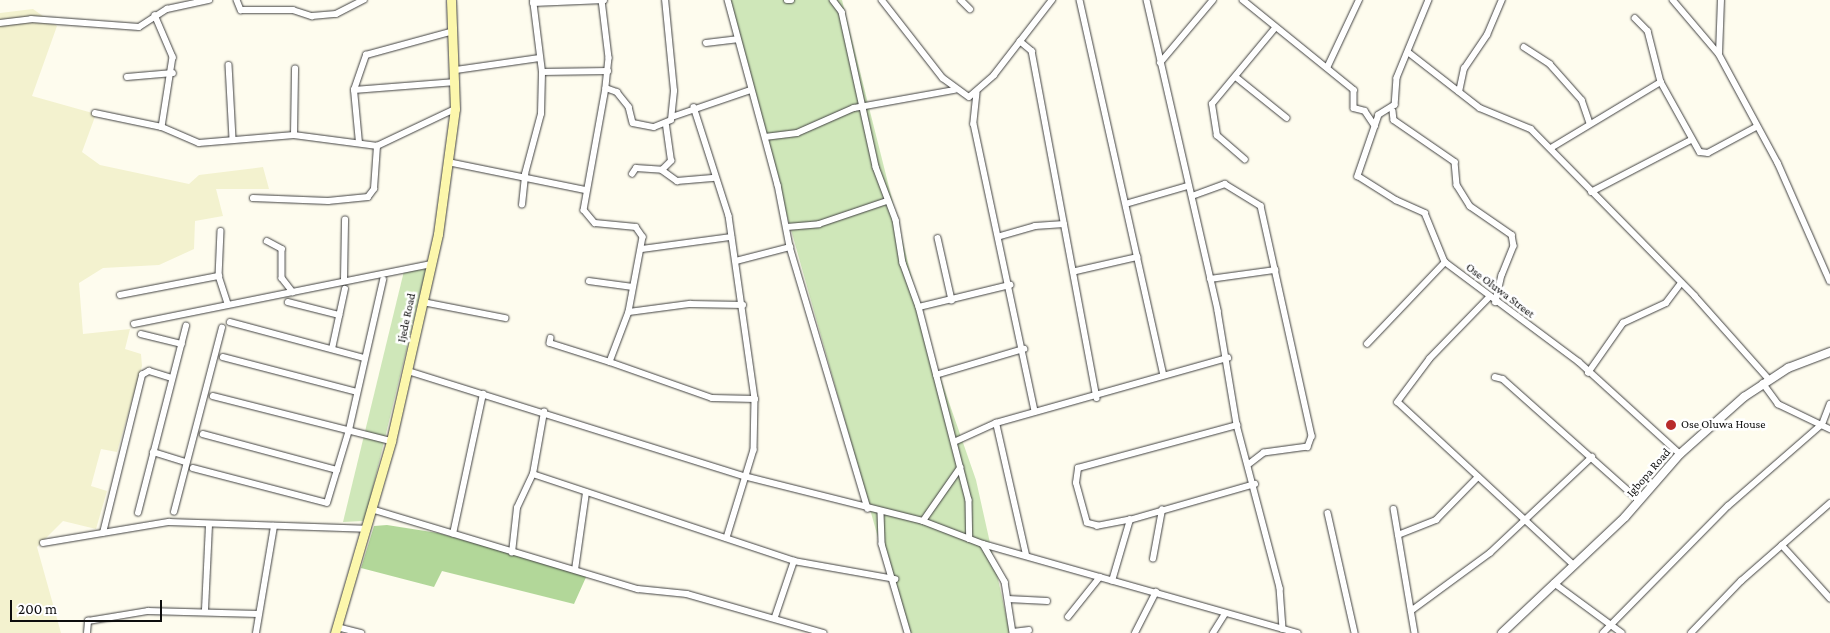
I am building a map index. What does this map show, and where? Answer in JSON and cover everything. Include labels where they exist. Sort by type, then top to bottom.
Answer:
[{"type":"main road","name":"Ijede Road","points":[[336,630],[391,440],[431,264],[455,109],[456,70],[451,0]]},
{"type":"street","points":[[0,23],[31,19],[125,28],[139,27],[155,15],[209,0]]},
{"type":"street","points":[[237,0],[241,10],[293,10],[312,16],[336,14],[364,0]]},
{"type":"street","points":[[522,205],[525,174],[540,118],[542,72],[533,2],[602,0],[608,72],[586,190],[588,220],[636,227],[643,237],[629,312],[610,362]]},
{"type":"street","points":[[665,0],[673,108],[672,117]]},
{"type":"street","points":[[728,0],[737,39],[765,136],[790,247],[868,509]]},
{"type":"street","points":[[833,0],[842,12],[887,201],[896,220],[910,288],[919,307],[954,442],[971,510],[970,539]]},
{"type":"street","points":[[882,0],[954,90],[964,96],[977,93]]},
{"type":"street","points":[[961,0],[970,10]]},
{"type":"street","points":[[1035,412],[1001,236],[974,120],[977,93],[1052,0]]},
{"type":"street","points":[[1080,0],[1164,375]]},
{"type":"street","points":[[1147,0],[1228,358],[1238,425],[1250,464],[1280,588],[1283,629]]},
{"type":"street","points":[[1160,63],[1213,0]]},
{"type":"street","points":[[1243,0],[1274,28],[1354,90],[1354,108],[1365,111],[1374,120],[1375,130]]},
{"type":"street","points":[[1327,68],[1343,41],[1357,0]]},
{"type":"street","points":[[1429,0],[1395,86],[1394,120],[1455,162],[1457,186],[1470,206],[1512,234],[1514,246],[1502,275],[1496,302]]},
{"type":"street","points":[[1459,92],[1464,69],[1487,35],[1502,0]]},
{"type":"street","points":[[1673,0],[1718,54],[1756,127],[1778,164],[1830,281]]},
{"type":"street","points":[[1718,54],[1721,0]]},
{"type":"street","points":[[155,15],[170,42],[173,72],[162,127]]},
{"type":"street","points":[[1635,18],[1648,31],[1661,82],[1680,110],[1691,140],[1700,152],[1708,153],[1756,127]]},
{"type":"street","points":[[1245,160],[1217,136],[1212,104],[1236,77],[1274,28]]},
{"type":"street","points":[[359,143],[354,90],[366,55],[454,31]]},
{"type":"street","points":[[706,43],[737,39]]},
{"type":"street","points":[[1020,41],[1032,51],[1064,224],[1076,271],[1097,398]]},
{"type":"street","points":[[1524,47],[1538,52],[1582,100],[1590,123]]},
{"type":"street","points":[[1408,52],[1480,108],[1531,129],[1681,283],[1766,381],[1778,404],[1830,429]]},
{"type":"street","points":[[456,70],[539,58]]},
{"type":"street","points":[[229,65],[233,138]]},
{"type":"street","points":[[294,135],[295,69]]},
{"type":"street","points":[[127,77],[173,72]]},
{"type":"street","points":[[542,72],[608,72]]},
{"type":"street","points":[[1236,77],[1287,118]]},
{"type":"street","points":[[354,90],[456,82]]},
{"type":"street","points":[[1551,148],[1661,82]]},
{"type":"street","points":[[606,88],[617,92],[629,108],[633,123],[648,128],[666,125],[672,117],[682,111],[752,90]]},
{"type":"street","points":[[765,136],[798,133],[864,107],[954,90]]},
{"type":"street","points":[[694,107],[715,178],[727,209],[743,305],[755,399],[756,436],[727,538]]},
{"type":"street","points":[[673,108],[682,111]]},
{"type":"street","points":[[95,113],[162,127],[199,143],[233,138],[294,135],[376,146],[455,109]]},
{"type":"street","points":[[1367,344],[1445,262],[1428,215],[1358,176],[1379,115],[1393,111]]},
{"type":"street","points":[[662,170],[671,161],[666,125]]},
{"type":"street","points":[[1591,192],[1691,140]]},
{"type":"street","points":[[253,198],[328,201],[368,196],[374,189],[376,146]]},
{"type":"street","points":[[448,162],[525,174],[586,190]]},
{"type":"street","points":[[632,174],[636,168],[662,170],[676,181],[715,178]]},
{"type":"street","points":[[1192,196],[1225,184],[1256,201],[1275,270],[1312,442],[1308,447],[1264,453],[1250,464]]},
{"type":"street","points":[[1126,204],[1188,186]]},
{"type":"street","points":[[787,227],[819,224],[887,201]]},
{"type":"street","points":[[344,280],[345,220]]},
{"type":"street","points":[[1001,236],[1036,226],[1064,224]]},
{"type":"street","points":[[221,231],[219,276],[228,304]]},
{"type":"street","points":[[642,249],[732,237]]},
{"type":"street","points":[[938,238],[952,300]]},
{"type":"street","points":[[267,241],[282,249],[282,278],[293,292]]},
{"type":"street","points":[[736,261],[790,247]]},
{"type":"street","points":[[1076,271],[1137,257]]},
{"type":"street","name":"Ose Oluwa Street","points":[[1445,262],[1588,373],[1680,454]]},
{"type":"street","points":[[134,324],[344,280],[431,264]]},
{"type":"street","points":[[1210,279],[1275,270]]},
{"type":"street","points":[[120,295],[219,276]]},
{"type":"street","points":[[193,468],[324,503],[329,501],[349,430],[382,280]]},
{"type":"street","points":[[589,281],[633,287]]},
{"type":"street","points":[[1588,373],[1623,322],[1666,303],[1681,283]]},
{"type":"street","points":[[919,307],[1010,285]]},
{"type":"street","points":[[332,349],[345,289]]},
{"type":"street","points":[[1490,297],[1430,359],[1398,402],[1574,566]]},
{"type":"street","points":[[288,302],[339,314]]},
{"type":"street","points":[[423,302],[504,318]]},
{"type":"street","points":[[629,312],[697,303],[743,305]]},
{"type":"street","points":[[230,322],[364,358]]},
{"type":"street","points":[[138,514],[186,326]]},
{"type":"street","points":[[174,512],[222,328]]},
{"type":"street","points":[[141,334],[182,344]]},
{"type":"street","points":[[551,338],[550,343],[712,398],[755,399]]},
{"type":"street","points":[[936,375],[1024,350]]},
{"type":"street","name":"Igbopa Road","points":[[1502,633],[1640,501],[1680,454],[1766,381],[1830,352]]},
{"type":"street","points":[[223,357],[357,392]]},
{"type":"street","points":[[954,442],[996,422],[1097,398],[1164,375],[1228,358]]},
{"type":"street","points":[[103,533],[142,376],[148,371],[172,378]]},
{"type":"street","points":[[408,371],[744,476],[881,513],[923,520],[983,544],[1156,592],[1225,614],[1298,633]]},
{"type":"street","points":[[1495,377],[1504,379],[1640,501]]},
{"type":"street","points":[[453,534],[483,394]]},
{"type":"street","points":[[213,396],[391,440]]},
{"type":"street","points":[[1603,633],[1728,506],[1821,424],[1830,404]]},
{"type":"street","points":[[512,553],[517,508],[533,474],[544,412]]},
{"type":"street","points":[[996,422],[1026,555]]},
{"type":"street","points":[[1238,425],[1078,468],[1076,483],[1087,523],[1098,526],[1130,520],[1255,484]]},
{"type":"street","points":[[203,434],[337,470]]},
{"type":"street","points":[[153,452],[186,462]]},
{"type":"street","points":[[1411,611],[1463,575],[1526,520],[1592,457]]},
{"type":"street","points":[[923,520],[960,467]]},
{"type":"street","points":[[533,474],[794,560],[865,577],[894,578]]},
{"type":"street","points":[[1398,534],[1436,520],[1478,477]]},
{"type":"street","points":[[575,570],[586,493]]},
{"type":"street","points":[[1691,633],[1782,545],[1830,503]]},
{"type":"street","points":[[371,509],[512,553],[638,589],[687,594],[775,617],[824,633]]},
{"type":"street","points":[[1153,558],[1162,510]]},
{"type":"street","points":[[1394,510],[1402,578],[1411,611],[1414,633]]},
{"type":"street","points":[[881,513],[882,544],[894,578],[908,633]]},
{"type":"street","points":[[1328,514],[1355,633]]},
{"type":"street","points":[[1112,581],[1130,520]]},
{"type":"street","points":[[43,543],[169,522],[209,525],[365,529]]},
{"type":"street","points":[[206,610],[209,525]]},
{"type":"street","points":[[256,633],[274,527]]},
{"type":"street","points":[[983,544],[1000,568],[1008,598],[1013,632],[1029,630]]},
{"type":"street","points":[[1782,545],[1830,598]]},
{"type":"street","points":[[775,617],[794,560]]},
{"type":"street","points":[[1068,617],[1100,577]]},
{"type":"street","points":[[1554,583],[1622,633]]},
{"type":"street","points":[[1135,633],[1156,592]]},
{"type":"street","points":[[1008,598],[1047,601]]},
{"type":"street","points":[[87,633],[86,623],[92,619],[148,611],[206,610],[258,614]]},
{"type":"street","points":[[1213,633],[1225,614]]},
{"type":"street","points":[[336,630],[361,633]]},
{"type":"green space","points":[[726,0],[842,0],[928,342],[976,480],[1010,633],[905,633]]},
{"type":"green space","points":[[33,9],[57,26],[32,96],[96,114],[82,152],[100,165],[189,184],[199,175],[263,167],[269,189],[216,189],[223,216],[195,221],[194,249],[159,265],[103,268],[79,283],[83,334],[130,329],[125,349],[141,354],[142,366],[117,452],[101,449],[91,486],[107,491],[96,529],[63,521],[37,547],[61,633],[0,633],[0,13]]},
{"type":"green space","points":[[426,269],[366,516],[363,521],[343,522],[404,271]]},
{"type":"green space","points":[[387,525],[438,533],[587,575],[574,604],[442,571],[434,587],[361,568],[374,526]]},
{"type":"place","name":"Ose Oluwa House","points":[[1671,425]]}]
